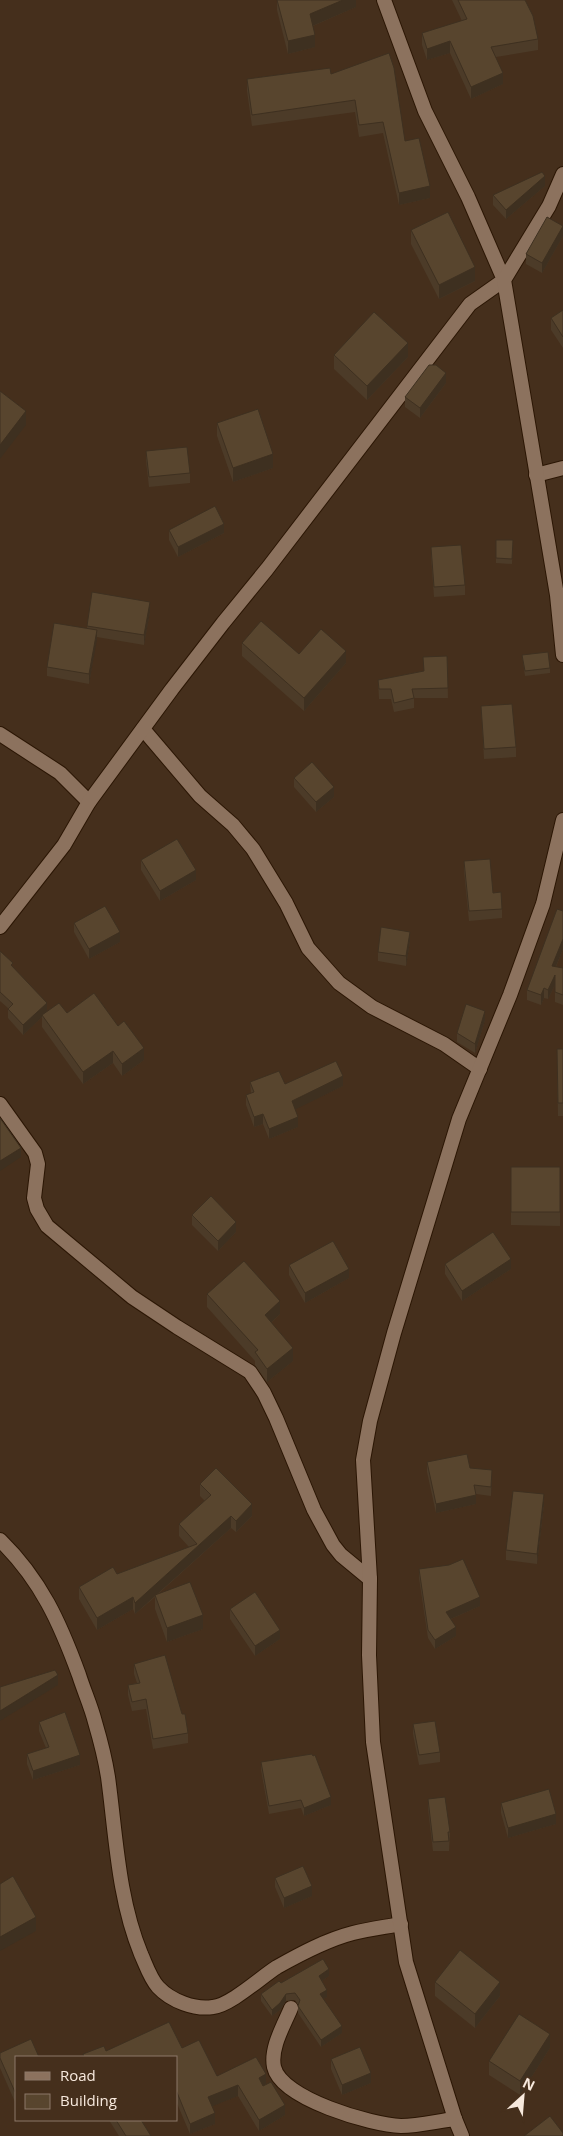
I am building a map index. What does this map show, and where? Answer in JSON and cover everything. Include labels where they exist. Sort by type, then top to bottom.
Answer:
[{"type":"street","points":[[384,0],[425,111],[468,197],[504,280],[557,595],[563,655]]},
{"type":"street","points":[[0,927],[64,845],[89,802],[142,729],[470,304],[504,280],[549,206],[563,174]]},
{"type":"street","points":[[536,475],[563,468]]},
{"type":"street","points":[[142,729],[200,796],[234,825],[253,849],[286,903],[308,948],[339,983],[372,1008],[444,1044],[480,1068]]},
{"type":"street","points":[[0,734],[60,773],[89,802]]},
{"type":"street","points":[[462,2136],[406,1962],[373,1742],[369,1655],[370,1579],[363,1460],[370,1421],[394,1333],[459,1119],[544,904],[563,820]]},
{"type":"street","points":[[0,1104],[35,1153],[38,1164],[34,1198],[37,1209],[47,1226],[132,1296],[177,1328],[250,1372],[264,1392],[314,1510],[333,1545],[341,1555],[370,1579]]},
{"type":"street","points":[[0,1540],[17,1557],[41,1588],[64,1633],[95,1721],[107,1774],[120,1882],[131,1930],[149,1972],[167,1996],[182,2003],[215,2007],[243,1992],[276,1968],[314,1948],[351,1934],[401,1924]]},
{"type":"street","points":[[291,2008],[274,2049],[274,2067],[280,2079],[291,2090],[368,2122],[402,2126],[455,2119]]},
{"type":"building","points":[[277,0],[343,0],[310,14],[315,35],[288,41]]},
{"type":"building","points":[[458,0],[525,0],[533,16],[538,39],[491,47],[503,73],[471,87],[450,41],[427,49],[422,33],[467,19]]},
{"type":"building","points":[[389,53],[394,68],[405,141],[419,138],[430,186],[399,193],[383,122],[359,125],[355,100],[252,115],[247,79],[330,68],[331,74]]},
{"type":"building","points":[[542,172],[545,176],[506,210],[493,195]]},
{"type":"building","points":[[448,212],[475,267],[439,285],[411,230]]},
{"type":"building","points":[[547,217],[563,226],[542,263],[526,254]]},
{"type":"building","points":[[563,310],[563,337],[551,318]]},
{"type":"building","points":[[374,312],[408,343],[367,386],[334,355]]},
{"type":"building","points":[[429,365],[436,365],[446,373],[420,408],[405,397]]},
{"type":"building","points":[[0,391],[26,411],[0,445]]},
{"type":"building","points":[[258,409],[273,454],[233,468],[217,423]]},
{"type":"building","points":[[187,447],[190,473],[149,477],[146,451]]},
{"type":"building","points":[[215,506],[224,524],[178,547],[169,530]]},
{"type":"building","points":[[496,540],[513,540],[512,559],[496,558]]},
{"type":"building","points":[[461,545],[465,585],[434,587],[431,547]]},
{"type":"building","points":[[92,592],[150,602],[144,635],[87,626]]},
{"type":"building","points":[[261,621],[299,654],[321,629],[346,651],[304,698],[242,643]]},
{"type":"building","points":[[54,623],[97,630],[89,674],[47,667]]},
{"type":"building","points":[[548,652],[550,668],[525,671],[522,655]]},
{"type":"building","points":[[447,656],[448,688],[412,689],[414,698],[394,703],[391,689],[379,689],[378,680],[424,671],[423,657]]},
{"type":"building","points":[[512,704],[516,747],[484,749],[481,706]]},
{"type":"building","points":[[312,762],[334,787],[316,802],[294,778]]},
{"type":"building","points":[[177,839],[196,870],[160,891],[141,860]]},
{"type":"building","points":[[490,859],[493,893],[501,892],[502,909],[469,911],[464,861]]},
{"type":"building","points":[[105,906],[120,932],[89,949],[74,923]]},
{"type":"building","points":[[557,909],[563,911],[563,939],[552,966],[563,968],[563,995],[555,992],[555,975],[548,990],[544,988],[541,995],[527,990]]},
{"type":"building","points":[[381,927],[410,932],[406,956],[378,952]]},
{"type":"building","points":[[0,951],[13,963],[11,965],[47,1003],[23,1025],[8,1009],[13,1004],[0,992]]},
{"type":"building","points":[[94,993],[118,1026],[124,1021],[144,1048],[122,1064],[113,1051],[83,1072],[42,1015],[59,1003],[67,1013]]},
{"type":"building","points":[[466,1004],[485,1011],[475,1044],[457,1033]]},
{"type":"building","points":[[557,1049],[563,1049],[563,1103],[558,1103]]},
{"type":"building","points":[[336,1061],[343,1076],[292,1101],[298,1117],[269,1129],[263,1114],[254,1117],[246,1095],[254,1092],[250,1082],[279,1071],[285,1084]]},
{"type":"building","points":[[0,1118],[21,1148],[0,1161]]},
{"type":"building","points":[[511,1167],[560,1167],[560,1212],[511,1212]]},
{"type":"building","points":[[211,1196],[236,1222],[218,1241],[192,1215]]},
{"type":"building","points":[[493,1232],[511,1259],[462,1291],[445,1264]]},
{"type":"building","points":[[333,1241],[349,1269],[305,1293],[289,1265]]},
{"type":"building","points":[[244,1261],[280,1301],[265,1315],[293,1348],[267,1369],[255,1352],[258,1350],[207,1294]]},
{"type":"building","points":[[467,1454],[470,1468],[492,1470],[491,1487],[474,1485],[476,1495],[436,1504],[427,1462]]},
{"type":"building","points":[[216,1468],[252,1504],[236,1521],[231,1516],[135,1603],[133,1597],[97,1618],[79,1587],[113,1567],[117,1574],[197,1544],[179,1524],[211,1495],[200,1484]]},
{"type":"building","points":[[513,1491],[544,1494],[537,1554],[506,1550]]},
{"type":"building","points":[[463,1559],[480,1597],[446,1612],[456,1627],[435,1640],[428,1630],[419,1569],[449,1565]]},
{"type":"building","points":[[190,1582],[203,1615],[167,1628],[155,1595]]},
{"type":"building","points":[[255,1592],[280,1630],[255,1646],[230,1609]]},
{"type":"building","points":[[165,1655],[182,1714],[185,1714],[188,1733],[153,1739],[146,1699],[132,1702],[128,1685],[140,1683],[134,1664]]},
{"type":"building","points":[[55,1670],[58,1675],[0,1711],[0,1687]]},
{"type":"building","points":[[65,1712],[80,1755],[33,1771],[27,1754],[49,1747],[39,1722]]},
{"type":"building","points":[[435,1721],[440,1752],[419,1755],[413,1724]]},
{"type":"building","points":[[312,1754],[313,1756],[315,1755],[331,1797],[304,1808],[301,1800],[269,1806],[261,1762]]},
{"type":"building","points":[[549,1789],[556,1814],[508,1828],[501,1803]]},
{"type":"building","points":[[445,1797],[450,1832],[448,1832],[449,1841],[433,1842],[428,1799]]},
{"type":"building","points":[[303,1866],[312,1886],[284,1898],[275,1878]]},
{"type":"building","points":[[13,1876],[36,1917],[0,1937],[0,1884]]},
{"type":"building","points":[[460,1950],[500,1982],[475,2014],[435,1982]]},
{"type":"building","points":[[323,1959],[329,1969],[319,1976],[327,1990],[320,1994],[342,2026],[321,2040],[298,2006],[300,2000],[295,1993],[286,1994],[272,2010],[261,1994],[279,1981],[281,1983]]},
{"type":"building","points":[[519,2014],[550,2034],[520,2081],[489,2061]]},
{"type":"building","points":[[169,2022],[182,2048],[199,2040],[217,2076],[256,2057],[266,2074],[259,2078],[263,2086],[271,2082],[285,2105],[259,2120],[238,2085],[208,2097],[215,2113],[190,2124],[178,2095],[178,2056],[84,2056],[83,2054],[104,2046],[106,2051]]},
{"type":"building","points":[[31,2039],[39,2056],[15,2056],[15,2092],[0,2058],[0,2053]]},
{"type":"building","points":[[360,2047],[371,2073],[342,2085],[331,2059]]},
{"type":"building","points":[[550,2116],[563,2133],[563,2136],[524,2136]]},
{"type":"building","points":[[117,2121],[142,2121],[151,2136],[126,2136]]}]
